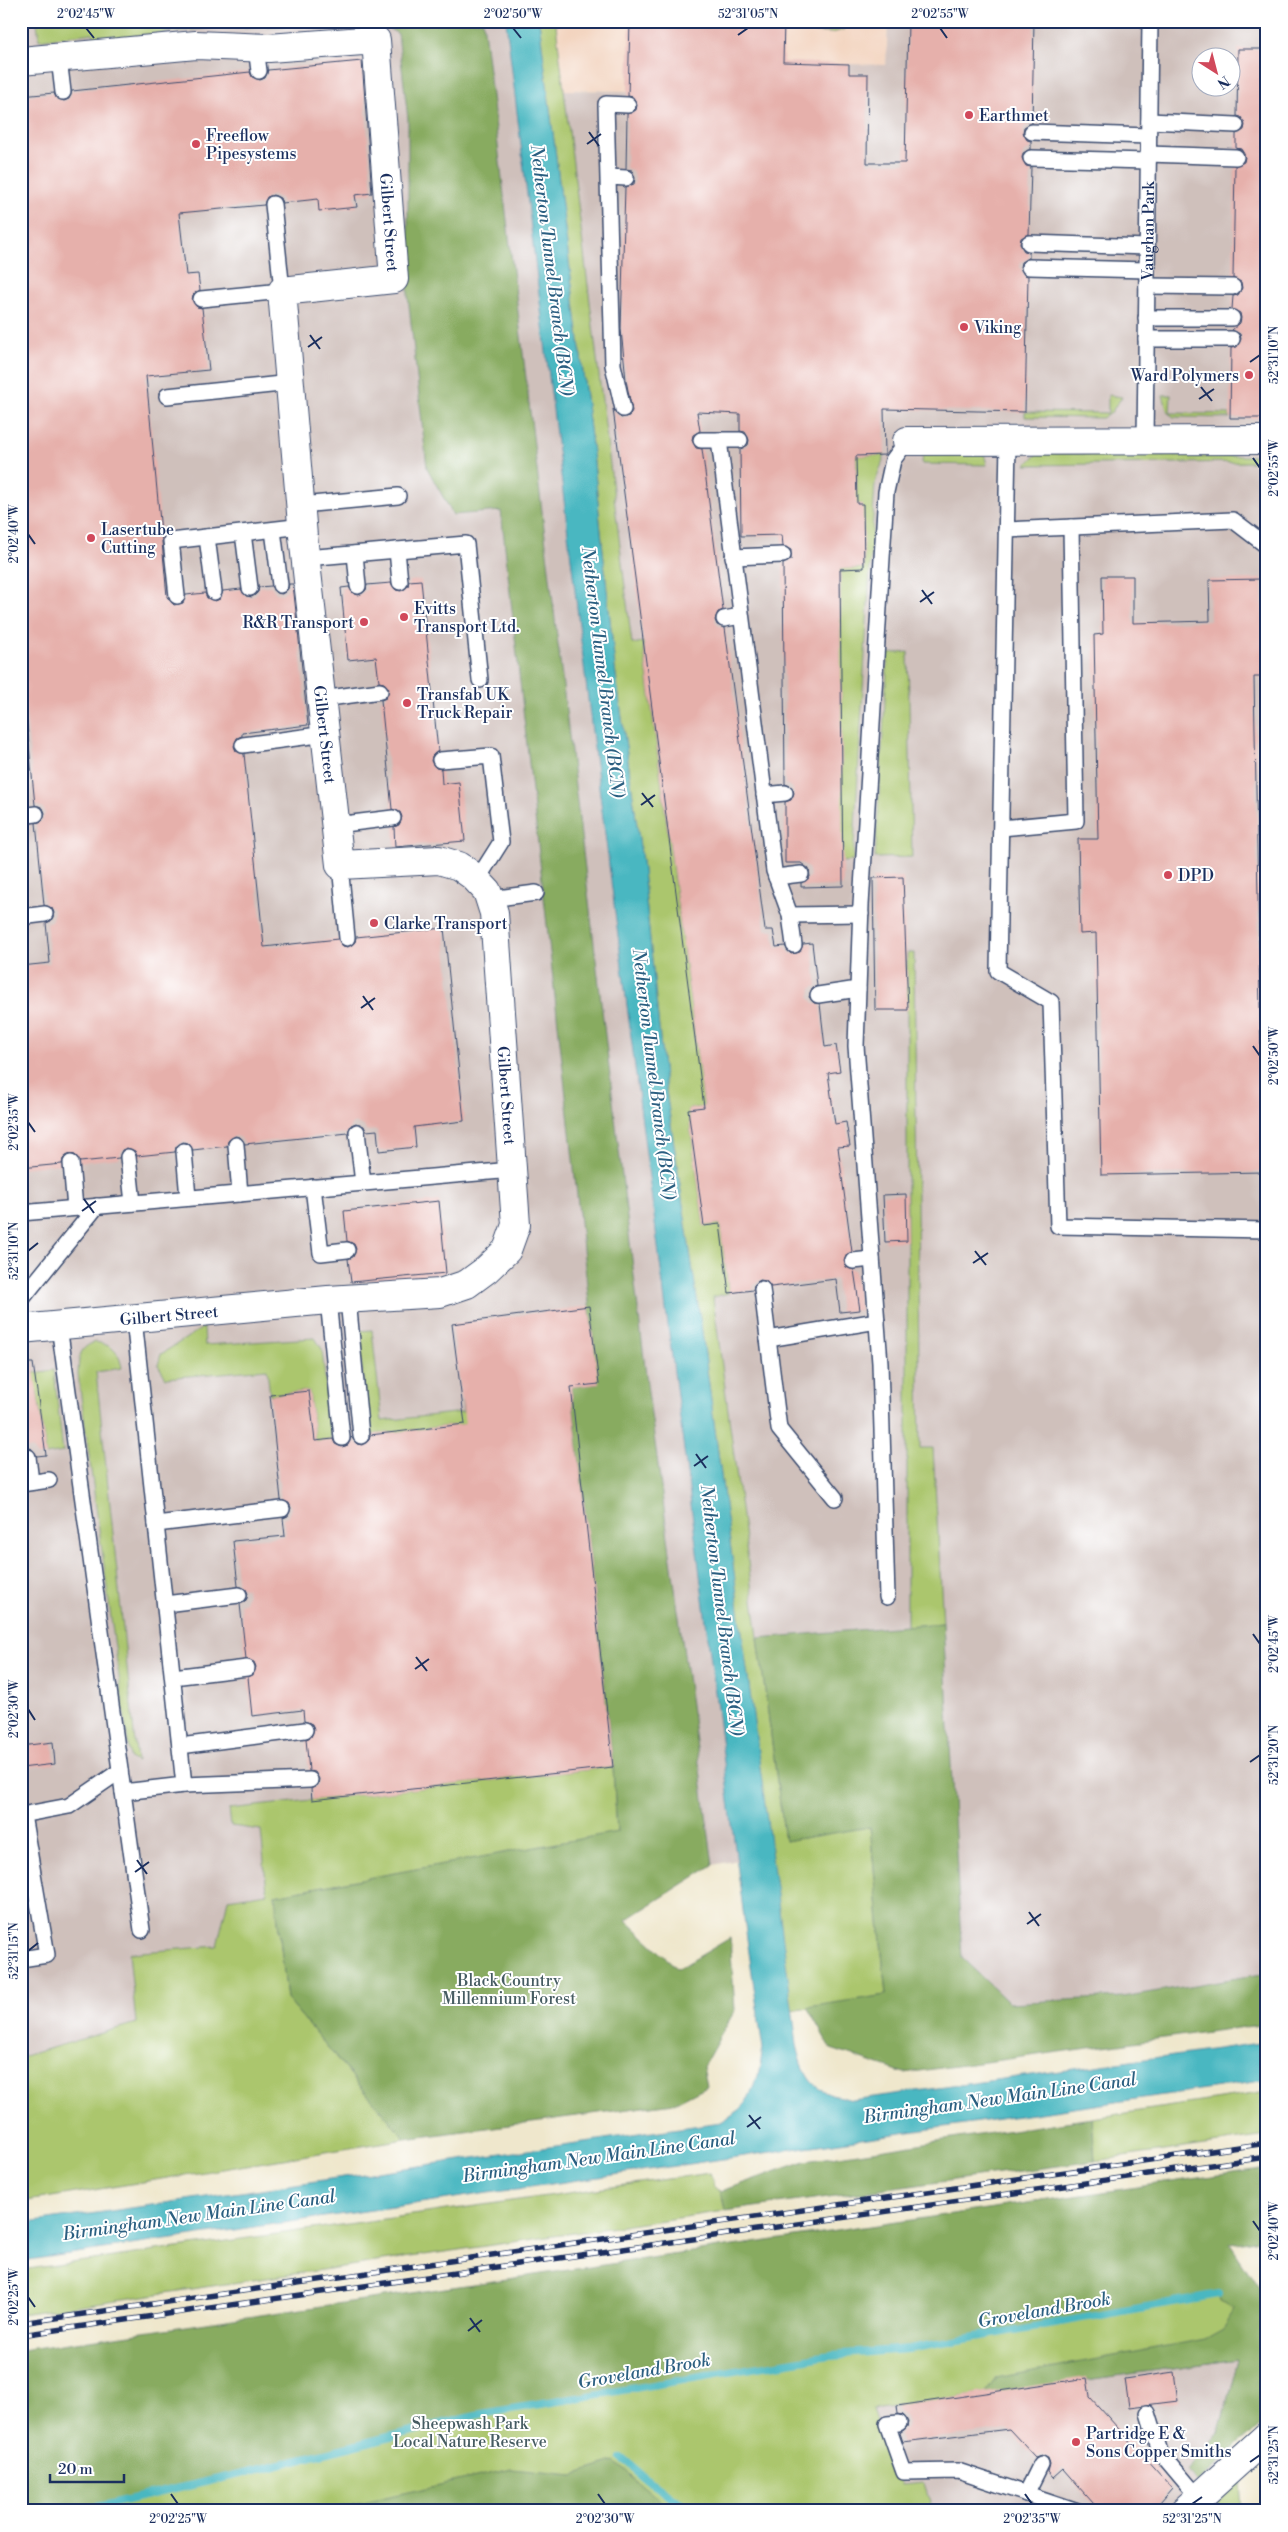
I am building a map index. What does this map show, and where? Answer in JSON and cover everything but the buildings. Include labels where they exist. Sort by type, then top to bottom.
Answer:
[{"type":"street","name":"Gilbert Street","points":[[21,62],[196,45],[257,59],[376,40],[394,279],[282,291],[306,558],[340,865]]},
{"type":"street","points":[[907,441],[1267,440]]},
{"type":"street","points":[[340,865],[439,860],[458,866],[484,890]]},
{"type":"street","name":"Gilbert Street","points":[[21,1329],[338,1299],[440,1293],[467,1284],[486,1270],[507,1250],[516,1225],[494,913],[484,890]]},
{"type":"street","points":[[1191,2504],[1267,2436]]},
{"type":"lane","name":"Vaughan Park","points":[[1144,440],[1150,21]]},
{"type":"lane","points":[[59,58],[63,92]]},
{"type":"lane","points":[[623,409],[613,365],[617,234],[609,177],[606,104],[628,105]]},
{"type":"lane","points":[[1032,132],[1236,125]]},
{"type":"lane","points":[[1031,158],[1236,157]]},
{"type":"lane","points":[[609,177],[626,178]]},
{"type":"lane","points":[[201,299],[282,291],[273,204]]},
{"type":"lane","points":[[1029,243],[1147,247]]},
{"type":"lane","points":[[1029,267],[1147,270]]},
{"type":"lane","points":[[1147,286],[1233,287]]},
{"type":"lane","points":[[1146,318],[1232,318]]},
{"type":"lane","points":[[1146,339],[1232,339]]},
{"type":"lane","points":[[167,396],[290,384]]},
{"type":"lane","points":[[701,440],[740,440]]},
{"type":"lane","points":[[719,440],[776,877],[790,916],[794,945]]},
{"type":"lane","points":[[887,1596],[877,1322],[856,1046],[860,914],[886,492],[893,460],[907,441]]},
{"type":"lane","points":[[1008,442],[998,971],[1052,1002],[1058,1226],[1267,1230]]},
{"type":"lane","points":[[177,596],[171,541],[273,530],[302,516],[398,496]]},
{"type":"lane","points":[[1006,530],[1233,520],[1267,546]]},
{"type":"lane","points":[[1000,828],[1076,821],[1070,527]]},
{"type":"lane","points":[[273,530],[280,585]]},
{"type":"lane","points":[[243,533],[250,588]]},
{"type":"lane","points":[[208,537],[214,592]]},
{"type":"lane","points":[[306,558],[466,544],[480,680]]},
{"type":"lane","points":[[397,550],[400,582]]},
{"type":"lane","points":[[355,554],[358,586]]},
{"type":"lane","points":[[734,557],[783,555]]},
{"type":"lane","points":[[724,619],[741,616]]},
{"type":"lane","points":[[322,699],[380,691]]},
{"type":"lane","points":[[243,745],[326,734]]},
{"type":"lane","points":[[440,760],[491,756],[501,842],[484,890],[536,893]]},
{"type":"lane","points":[[764,795],[785,793]]},
{"type":"lane","points":[[336,825],[393,818]]},
{"type":"lane","points":[[340,865],[348,938]]},
{"type":"lane","points":[[776,877],[801,874]]},
{"type":"lane","points":[[21,917],[45,914]]},
{"type":"lane","points":[[790,916],[860,914]]},
{"type":"lane","points":[[818,995],[858,989]]},
{"type":"lane","points":[[357,1132],[362,1183]]},
{"type":"lane","points":[[236,1145],[240,1194]]},
{"type":"lane","points":[[184,1151],[188,1198]]},
{"type":"lane","points":[[128,1157],[133,1203]]},
{"type":"lane","points":[[71,1163],[75,1208]]},
{"type":"lane","points":[[21,1213],[512,1170]]},
{"type":"lane","points":[[313,1187],[322,1253],[348,1250]]},
{"type":"lane","points":[[21,1300],[97,1206]]},
{"type":"lane","points":[[853,1261],[872,1259]]},
{"type":"lane","points":[[762,1289],[779,1428],[835,1498]]},
{"type":"lane","points":[[338,1299],[361,1436]]},
{"type":"lane","points":[[338,1299],[342,1438]]},
{"type":"lane","points":[[134,1318],[184,1785]]},
{"type":"lane","points":[[768,1339],[877,1322]]},
{"type":"lane","points":[[60,1326],[142,1930]]},
{"type":"lane","points":[[28,1458],[26,1483],[49,1480]]},
{"type":"lane","points":[[156,1524],[282,1509]]},
{"type":"lane","points":[[165,1604],[239,1595]]},
{"type":"lane","points":[[173,1677],[247,1668]]},
{"type":"lane","points":[[180,1746],[305,1730]]},
{"type":"lane","points":[[21,1959],[47,1955],[22,1815],[69,1806],[120,1771]]},
{"type":"lane","points":[[123,1792],[184,1785],[310,1780]]},
{"type":"lane","points":[[1148,2413],[1160,2452],[1191,2504]]},
{"type":"lane","points":[[899,2423],[887,2424],[904,2472],[958,2471],[1078,2511]]},
{"type":"lane","points":[[1026,2494],[1041,2464]]},
{"type":"shaded area","points":[[21,21],[521,21],[531,96],[564,90],[628,91],[629,58],[886,65],[888,21],[1267,21],[1267,1973],[1122,1997],[1009,2003],[961,1958],[943,1623],[758,1638],[726,1644],[753,1857],[713,1865],[528,1983],[136,2023],[21,2057]]},
{"type":"shaded area","points":[[521,21],[888,21],[886,65],[628,91],[564,90],[530,96]]},
{"type":"shaded area","name":"Partridge E & Sons Copper Smiths","points":[[1239,2358],[1219,2432],[1187,2471],[1223,2459],[1240,2480],[1242,2511],[673,2511],[593,2445],[997,2393]]},
{"type":"green space","points":[[203,21],[211,28],[95,40],[93,33],[39,40],[37,22]]},
{"type":"green space","name":"Black Country Millennium Forest","points":[[203,21],[483,21],[648,1392],[713,1865],[626,1920],[678,1969],[730,1938],[735,2010],[703,2067],[707,2086],[674,2103],[405,2139],[287,1999],[275,1895],[617,1832],[613,1767],[571,1387],[598,1384],[501,511],[453,515],[427,468],[408,296],[408,119],[398,34],[380,23],[211,28]]},
{"type":"green space","points":[[539,21],[560,21],[560,24],[556,25],[632,644],[643,642],[704,1107],[688,1109],[704,1226],[720,1224],[729,1293],[713,1297],[785,1841],[870,1826],[886,1995],[792,2011],[702,1332],[664,1078],[642,861],[615,668],[593,453]]},
{"type":"green space","points":[[801,21],[847,21],[843,30],[832,33],[802,32]]},
{"type":"green space","points":[[1108,395],[1122,397],[1110,414],[1102,418],[1025,417],[1025,412],[1108,413]]},
{"type":"green space","points":[[1163,395],[1171,395],[1170,413],[1230,414],[1230,418],[1174,417],[1168,413]]},
{"type":"green space","points":[[923,452],[984,453],[987,465],[922,464]]},
{"type":"green space","points":[[1038,453],[1255,456],[1267,462],[1267,475],[1255,462],[1026,465]]},
{"type":"green space","points":[[885,455],[875,483],[853,861],[842,862],[840,569],[864,568],[862,504],[840,504],[840,483],[857,482],[856,456]]},
{"type":"green space","points":[[908,652],[912,857],[875,858],[888,654]]},
{"type":"green space","points":[[907,953],[914,953],[920,1448],[933,1448],[943,1623],[907,1626]]},
{"type":"green space","points":[[204,1327],[205,1345],[315,1338],[322,1349],[331,1439],[315,1441],[309,1391],[270,1395],[267,1369],[166,1378],[158,1365],[161,1354]]},
{"type":"green space","points":[[372,1330],[382,1421],[463,1412],[462,1401],[571,1387],[574,1412],[369,1435],[358,1331]]},
{"type":"green space","points":[[95,1342],[106,1345],[114,1350],[119,1357],[122,1368],[96,1372],[137,1762],[130,1758],[78,1374],[80,1354],[85,1347]]},
{"type":"green space","points":[[54,1370],[63,1452],[46,1455],[37,1391],[21,1375]]},
{"type":"green space","points":[[943,1623],[962,1958],[1009,2003],[1122,1997],[1267,1973],[1267,2024],[904,2073],[831,2049],[807,2007],[886,1995],[870,1827],[785,1841],[758,1638]]},
{"type":"green space","points":[[613,1767],[617,1833],[275,1895],[287,1999],[405,2139],[21,2202],[21,2057],[136,2023],[129,1953],[217,1946],[228,1899],[267,1893],[261,1830],[231,1826],[229,1809]]},
{"type":"green space","points":[[1267,2092],[1267,2136],[1095,2161],[1092,2118]]},
{"type":"green space","points":[[1092,2118],[1095,2161],[725,2211],[721,2191],[805,2161]]},
{"type":"green space","points":[[1267,2168],[1267,2238],[1230,2244],[1267,2300],[1267,2418],[1197,2483],[1187,2471],[1219,2432],[1238,2359],[985,2394],[996,2378],[1205,2339],[1223,2329],[1236,2309],[1221,2302],[1219,2294],[909,2349],[830,2355],[476,2415],[240,2474],[80,2511],[21,2511],[21,2350]]},
{"type":"green space","points":[[710,2173],[714,2187],[721,2191],[725,2211],[21,2314],[21,2270]]},
{"type":"green space","name":"Sheepwash Park Local Nature Reserve","points":[[1229,2244],[1259,2289],[1267,2283],[1267,2418],[1187,2471],[1219,2432],[1238,2359],[872,2409],[893,2468],[902,2485],[924,2483],[933,2511],[21,2511],[21,2431]]},
{"type":"green space","points":[[614,2462],[673,2511],[322,2511],[512,2469],[573,2475]]},
{"type":"green space","points":[[1240,2480],[1242,2511],[1210,2511]]},
{"type":"water","points":[[506,21],[539,21],[593,453],[615,668],[642,861],[664,1078],[702,1332],[797,2045],[804,2069],[813,2083],[820,2088],[828,2093],[852,2100],[1267,2042],[1267,2080],[21,2261],[21,2224],[721,2122],[741,2109],[749,2097],[758,2076],[763,2049],[744,1918],[593,740]]},
{"type":"waterway","name":"Groveland Brook","points":[[80,2511],[240,2474],[476,2415],[830,2355],[909,2349],[1219,2294]]},
{"type":"waterway","points":[[621,2458],[691,2511]]},
{"type":"railway","points":[[21,2323],[1267,2143]]},
{"type":"railway","points":[[21,2335],[1267,2157]]},
{"type":"place","name":"Earthmet","points":[[969,115]]},
{"type":"place","name":"Freeflow Pipesystems","points":[[196,144]]},
{"type":"place","name":"Viking","points":[[964,327]]},
{"type":"place","name":"Ward Polymers","points":[[1249,375]]},
{"type":"place","name":"Lasertube Cutting","points":[[91,538]]},
{"type":"place","name":"Evitts Transport Ltd.","points":[[404,617]]},
{"type":"place","name":"R&R Transport","points":[[364,622]]},
{"type":"place","name":"Transfab UK Truck Repair","points":[[407,703]]},
{"type":"place","name":"DPD","points":[[1168,875]]},
{"type":"place","name":"Clarke Transport","points":[[374,923]]},
{"type":"place","name":"Partridge E & Sons Copper Smiths","points":[[1076,2442]]},
{"type":"water label","name":"Netherton Tunnel Branch (BCN)","points":[[552,270]]},
{"type":"water label","name":"Netherton Tunnel Branch (BCN)","points":[[603,672]]},
{"type":"water label","name":"Netherton Tunnel Branch (BCN)","points":[[654,1074]]},
{"type":"water label","name":"Netherton Tunnel Branch (BCN)","points":[[722,1610]]},
{"type":"water label","name":"Birmingham New Main Line Canal","points":[[1000,2098]]},
{"type":"water label","name":"Birmingham New Main Line Canal","points":[[599,2157]]},
{"type":"water label","name":"Birmingham New Main Line Canal","points":[[199,2215]]}]
